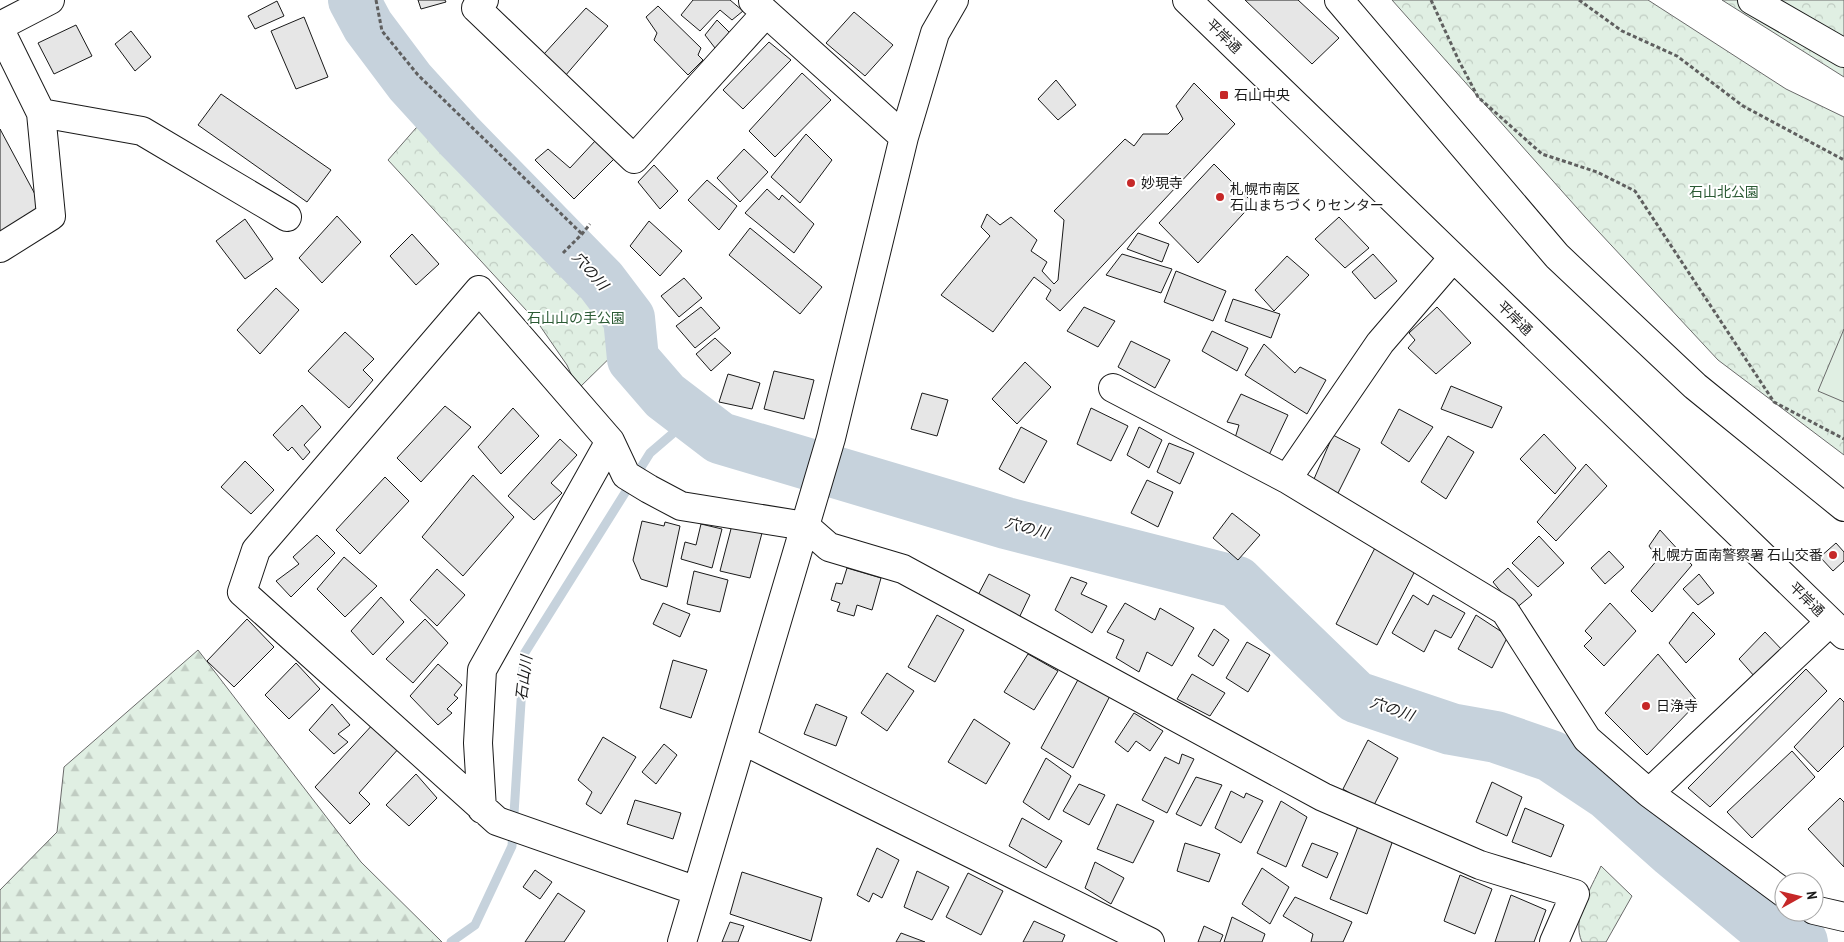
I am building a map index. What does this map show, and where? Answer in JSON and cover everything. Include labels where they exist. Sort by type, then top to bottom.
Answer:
[{"type":"street","points":[[0,26],[50,0]]},
{"type":"street","points":[[484,0],[476,8],[634,159],[759,6],[904,137]]},
{"type":"street","points":[[682,942],[831,438],[904,137],[935,33],[954,0]]},
{"type":"street","name":"平岸通","points":[[1187,0],[1837,628]]},
{"type":"street","points":[[1339,0],[1558,256],[1694,386],[1844,507]]},
{"type":"street","points":[[1752,0],[1844,53]]},
{"type":"street","points":[[0,30],[41,112],[51,216],[0,248]]},
{"type":"street","points":[[41,112],[142,131],[287,217]]},
{"type":"street","points":[[1287,479],[1380,343],[1454,258]]},
{"type":"street","points":[[697,890],[529,833],[489,815],[242,592],[256,550],[479,290],[610,441],[626,474],[649,490],[681,506],[808,517]]},
{"type":"street","points":[[1113,388],[1287,479],[1505,611],[1587,740],[1649,793],[1774,886]]},
{"type":"street","points":[[489,815],[478,742],[482,670],[610,441]]},
{"type":"street","points":[[808,517],[829,547],[903,569],[1324,797],[1480,865],[1575,894],[1554,942]]},
{"type":"street","points":[[1649,793],[1837,628]]},
{"type":"street","points":[[742,740],[1150,942]]},
{"type":"street","points":[[1824,912],[1844,917]]},
{"type":"path","points":[[376,0],[382,31],[418,75],[582,234]]},
{"type":"path","points":[[1431,0],[1459,62],[1478,97],[1542,154],[1598,172],[1635,191],[1774,402],[1844,439]]},
{"type":"path","points":[[1579,0],[1622,31],[1677,56],[1743,106],[1844,160]]},
{"type":"path","points":[[563,253],[590,224]]},
{"type":"green space","name":"石山北公園","points":[[1392,0],[1648,0],[1786,89],[1844,117],[1844,455],[1718,360],[1585,217]]},
{"type":"green space","points":[[1722,0],[1844,0],[1844,77]]},
{"type":"green space","name":"石山山の手公園","points":[[423,120],[486,188],[544,233],[584,275],[604,298],[629,339],[578,389],[567,365],[538,323],[388,160]]},
{"type":"green space","points":[[1844,329],[1844,402],[1818,391]]},
{"type":"green space","points":[[198,650],[361,862],[442,942],[0,942],[0,890],[57,832],[64,767]]},
{"type":"green space","points":[[1601,866],[1632,896],[1606,942],[1582,942],[1579,933],[1581,913]]},
{"type":"building","points":[[418,0],[445,0],[446,2],[421,9]]},
{"type":"building","points":[[693,0],[730,0],[743,11],[732,20],[720,10],[700,31],[681,15]]},
{"type":"building","points":[[1245,0],[1298,0],[1339,38],[1312,64]]},
{"type":"building","points":[[277,1],[284,16],[255,29],[248,16]]},
{"type":"building","points":[[658,6],[701,48],[698,55],[703,60],[688,75],[654,40],[657,33],[646,17]]},
{"type":"building","points":[[586,8],[608,26],[565,76],[544,54]]},
{"type":"building","points":[[854,12],[893,45],[865,76],[826,43]]},
{"type":"building","points":[[304,17],[328,77],[296,89],[271,31]]},
{"type":"building","points":[[717,20],[730,33],[715,48],[705,35]]},
{"type":"building","points":[[76,25],[92,56],[54,74],[38,43]]},
{"type":"building","points":[[131,31],[151,57],[135,71],[115,44]]},
{"type":"building","points":[[769,42],[791,60],[743,109],[723,90]]},
{"type":"building","points":[[802,73],[831,100],[775,157],[749,131]]},
{"type":"building","points":[[1056,80],[1076,105],[1058,120],[1038,99]]},
{"type":"building","points":[[1194,83],[1235,124],[1060,311],[1046,299],[1051,290],[1034,277],[993,332],[941,295],[990,236],[981,227],[987,214],[1000,225],[1011,217],[1037,240],[1031,251],[1047,262],[1042,271],[1054,284],[1058,280],[1064,220],[1054,211],[1125,139],[1134,146],[1143,134],[1168,134],[1183,119],[1176,106]]},
{"type":"building","points":[[221,94],[331,170],[307,202],[198,125]]},
{"type":"building","points":[[0,129],[44,211],[0,237]]},
{"type":"building","points":[[806,134],[832,160],[800,203],[771,177]]},
{"type":"building","points":[[596,140],[615,158],[574,199],[535,160],[548,149],[570,168]]},
{"type":"building","points":[[744,149],[768,172],[740,202],[717,178]]},
{"type":"building","points":[[1214,164],[1253,203],[1198,263],[1159,223]]},
{"type":"building","points":[[654,165],[678,191],[660,209],[638,182]]},
{"type":"building","points":[[707,180],[737,206],[719,230],[688,200]]},
{"type":"building","points":[[767,189],[779,200],[782,195],[814,224],[794,253],[745,213]]},
{"type":"building","points":[[337,216],[361,242],[322,283],[299,258]]},
{"type":"building","points":[[1339,217],[1369,248],[1345,268],[1315,239]]},
{"type":"building","points":[[245,219],[273,259],[245,279],[216,241]]},
{"type":"building","points":[[649,221],[682,251],[660,276],[630,246]]},
{"type":"building","points":[[750,228],[822,287],[800,314],[729,255]]},
{"type":"building","points":[[1138,233],[1169,244],[1162,262],[1127,249]]},
{"type":"building","points":[[412,234],[439,264],[416,285],[390,256]]},
{"type":"building","points":[[1122,254],[1172,269],[1161,293],[1106,275]]},
{"type":"building","points":[[1373,254],[1397,281],[1375,299],[1352,272]]},
{"type":"building","points":[[1287,256],[1309,275],[1274,311],[1255,290]]},
{"type":"building","points":[[1176,271],[1226,291],[1213,321],[1164,302]]},
{"type":"building","points":[[684,278],[702,298],[679,317],[661,296]]},
{"type":"building","points":[[276,288],[299,310],[260,354],[237,330]]},
{"type":"building","points":[[1233,299],[1280,314],[1271,338],[1225,321]]},
{"type":"building","points":[[701,307],[720,328],[695,348],[676,326]]},
{"type":"building","points":[[1084,307],[1115,321],[1098,347],[1067,331]]},
{"type":"building","points":[[1437,307],[1471,343],[1436,374],[1408,348],[1415,340],[1409,333]]},
{"type":"building","points":[[1212,331],[1248,348],[1237,371],[1202,351]]},
{"type":"building","points":[[345,332],[374,359],[363,370],[373,380],[349,408],[308,371]]},
{"type":"building","points":[[715,338],[731,353],[711,371],[696,354]]},
{"type":"building","points":[[1131,341],[1170,360],[1155,388],[1118,367]]},
{"type":"building","points":[[1264,344],[1295,373],[1300,367],[1326,380],[1307,414],[1245,375]]},
{"type":"building","points":[[1025,362],[1051,387],[1017,424],[992,399]]},
{"type":"building","points":[[774,371],[814,380],[804,419],[764,409]]},
{"type":"building","points":[[728,374],[760,383],[752,409],[719,402]]},
{"type":"building","points":[[1451,386],[1502,407],[1492,428],[1441,409]]},
{"type":"building","points":[[922,393],[948,400],[937,436],[911,429]]},
{"type":"building","points":[[1241,394],[1288,415],[1269,455],[1235,438],[1239,425],[1227,422]]},
{"type":"building","points":[[302,405],[321,427],[304,445],[310,452],[303,460],[292,447],[288,451],[273,435]]},
{"type":"building","points":[[445,406],[471,427],[421,482],[397,458]]},
{"type":"building","points":[[513,408],[539,436],[501,474],[478,447]]},
{"type":"building","points":[[1091,408],[1128,426],[1111,461],[1077,444]]},
{"type":"building","points":[[1399,409],[1433,427],[1409,462],[1381,443]]},
{"type":"building","points":[[1021,427],[1047,441],[1024,483],[999,469]]},
{"type":"building","points":[[1139,427],[1162,440],[1149,468],[1127,455]]},
{"type":"building","points":[[1544,434],[1576,468],[1555,494],[1520,459]]},
{"type":"building","points":[[1333,435],[1360,449],[1337,495],[1314,479]]},
{"type":"building","points":[[1448,436],[1474,452],[1446,499],[1421,482]]},
{"type":"building","points":[[560,439],[577,455],[551,483],[562,493],[534,520],[508,496]]},
{"type":"building","points":[[1169,443],[1194,453],[1180,484],[1157,472]]},
{"type":"building","points":[[245,461],[274,490],[251,514],[221,487]]},
{"type":"building","points":[[1586,464],[1607,486],[1556,541],[1537,522]]},
{"type":"building","points":[[473,475],[514,517],[463,576],[422,537]]},
{"type":"building","points":[[385,477],[409,501],[360,554],[336,530]]},
{"type":"building","points":[[1147,480],[1173,492],[1158,527],[1131,513]]},
{"type":"building","points":[[1232,513],[1260,535],[1238,560],[1213,538]]},
{"type":"building","points":[[642,521],[664,526],[665,522],[680,526],[667,587],[641,579],[633,560]]},
{"type":"building","points":[[701,524],[722,529],[712,568],[681,559],[685,542],[696,545]]},
{"type":"building","points":[[732,525],[762,533],[750,578],[720,571]]},
{"type":"building","points":[[1660,530],[1692,565],[1652,612],[1631,591],[1658,559],[1649,546]]},
{"type":"building","points":[[317,535],[335,553],[291,597],[276,581],[299,564],[293,557]]},
{"type":"building","points":[[1539,536],[1564,563],[1538,587],[1512,563]]},
{"type":"building","points":[[1836,543],[1844,552],[1844,561],[1833,571],[1820,557]]},
{"type":"building","points":[[1377,544],[1416,569],[1377,645],[1336,624]]},
{"type":"building","points":[[1609,551],[1624,567],[1605,584],[1591,568]]},
{"type":"building","points":[[344,557],[377,586],[345,617],[317,589]]},
{"type":"building","points":[[847,568],[881,578],[872,610],[857,605],[854,616],[837,611],[840,603],[831,600],[836,583],[842,584]]},
{"type":"building","points":[[1508,568],[1532,595],[1515,609],[1493,582]]},
{"type":"building","points":[[437,569],[465,595],[437,626],[410,600]]},
{"type":"building","points":[[694,571],[728,580],[720,612],[687,604]]},
{"type":"building","points":[[989,574],[1030,595],[1018,620],[976,599]]},
{"type":"building","points":[[1699,574],[1714,593],[1698,605],[1683,589]]},
{"type":"building","points":[[1071,577],[1087,583],[1081,594],[1107,606],[1092,633],[1055,610]]},
{"type":"building","points":[[1413,595],[1428,605],[1433,595],[1465,613],[1451,638],[1435,630],[1424,652],[1392,633]]},
{"type":"building","points":[[381,597],[404,622],[373,655],[351,631]]},
{"type":"building","points":[[663,603],[690,614],[680,637],[653,624]]},
{"type":"building","points":[[1125,603],[1155,620],[1160,608],[1194,628],[1172,666],[1147,652],[1139,672],[1116,658],[1124,640],[1107,632]]},
{"type":"building","points":[[1610,603],[1636,631],[1604,666],[1584,646],[1592,638],[1585,631]]},
{"type":"building","points":[[1693,612],[1715,634],[1686,663],[1669,643]]},
{"type":"building","points":[[937,615],[964,630],[935,682],[908,667]]},
{"type":"building","points":[[1476,615],[1508,636],[1492,668],[1458,649]]},
{"type":"building","points":[[247,619],[274,647],[234,687],[207,661]]},
{"type":"building","points":[[425,619],[448,643],[413,683],[386,659]]},
{"type":"building","points":[[1214,629],[1229,640],[1213,666],[1198,656]]},
{"type":"building","points":[[1765,632],[1784,652],[1755,677],[1739,659]]},
{"type":"building","points":[[1247,642],[1270,655],[1248,692],[1226,678]]},
{"type":"building","points":[[1028,654],[1058,671],[1034,710],[1004,692]]},
{"type":"building","points":[[1658,654],[1698,702],[1647,755],[1605,713]]},
{"type":"building","points":[[673,660],[707,670],[691,718],[660,708]]},
{"type":"building","points":[[296,663],[320,689],[289,719],[265,695]]},
{"type":"building","points":[[438,664],[462,685],[454,695],[458,698],[447,709],[452,713],[438,725],[410,696]]},
{"type":"building","points":[[1806,669],[1827,691],[1710,807],[1688,788]]},
{"type":"building","points":[[887,673],[914,691],[887,731],[861,713]]},
{"type":"building","points":[[1192,674],[1225,693],[1210,716],[1177,699]]},
{"type":"building","points":[[1080,676],[1112,692],[1073,768],[1041,748]]},
{"type":"building","points":[[1840,698],[1844,702],[1844,746],[1818,772],[1794,747]]},
{"type":"building","points":[[332,704],[350,725],[338,734],[348,742],[334,754],[309,730]]},
{"type":"building","points":[[816,704],[847,717],[836,746],[804,734]]},
{"type":"building","points":[[1134,713],[1163,731],[1150,751],[1136,741],[1128,752],[1115,742]]},
{"type":"building","points":[[974,719],[1010,743],[986,784],[948,762]]},
{"type":"building","points":[[375,722],[400,747],[359,793],[370,804],[350,824],[315,787]]},
{"type":"building","points":[[603,737],[636,757],[601,814],[586,804],[592,792],[578,780]]},
{"type":"building","points":[[1368,740],[1398,758],[1373,807],[1343,789]]},
{"type":"building","points":[[664,744],[677,755],[656,784],[642,772]]},
{"type":"building","points":[[1792,751],[1815,777],[1752,838],[1727,812]]},
{"type":"building","points":[[1182,754],[1194,759],[1167,813],[1142,800],[1165,757],[1179,764]]},
{"type":"building","points":[[1046,758],[1071,776],[1049,820],[1023,802]]},
{"type":"building","points":[[416,774],[437,798],[409,826],[386,805]]},
{"type":"building","points":[[1196,777],[1222,785],[1201,826],[1176,814]]},
{"type":"building","points":[[1492,782],[1522,797],[1507,836],[1476,822]]},
{"type":"building","points":[[1079,784],[1105,795],[1089,825],[1063,811]]},
{"type":"building","points":[[1231,791],[1244,798],[1246,793],[1263,801],[1241,843],[1215,828]]},
{"type":"building","points":[[1840,798],[1844,802],[1844,867],[1808,829]]},
{"type":"building","points":[[635,800],[681,813],[673,839],[627,824]]},
{"type":"building","points":[[1281,801],[1307,817],[1286,867],[1257,853]]},
{"type":"building","points":[[1117,804],[1154,821],[1133,863],[1097,849]]},
{"type":"building","points":[[1525,808],[1564,825],[1551,857],[1512,842]]},
{"type":"building","points":[[1022,818],[1062,841],[1046,868],[1009,846]]},
{"type":"building","points":[[1359,824],[1393,840],[1367,914],[1330,899]]},
{"type":"building","points":[[1185,843],[1220,854],[1209,882],[1177,871]]},
{"type":"building","points":[[1312,843],[1338,853],[1327,878],[1302,866]]},
{"type":"building","points":[[877,848],[899,860],[882,898],[873,893],[869,902],[857,895]]},
{"type":"building","points":[[1095,862],[1124,878],[1111,904],[1085,888]]},
{"type":"building","points":[[1262,868],[1289,887],[1270,924],[1242,904]]},
{"type":"building","points":[[535,870],[552,882],[540,899],[523,887]]},
{"type":"building","points":[[917,871],[949,887],[932,920],[904,907]]},
{"type":"building","points":[[742,872],[822,898],[811,941],[730,914]]},
{"type":"building","points":[[968,873],[1003,891],[981,935],[946,917]]},
{"type":"building","points":[[1460,875],[1492,889],[1475,934],[1444,921]]},
{"type":"building","points":[[558,893],[585,911],[564,942],[525,942]]},
{"type":"building","points":[[1511,895],[1546,910],[1534,942],[1495,942]]},
{"type":"building","points":[[1295,897],[1352,922],[1343,942],[1311,942],[1313,934],[1283,916]]},
{"type":"building","points":[[1232,917],[1265,934],[1262,942],[1224,942]]},
{"type":"building","points":[[1034,921],[1065,935],[1062,942],[1023,942]]},
{"type":"building","points":[[730,922],[744,926],[738,942],[722,942]]},
{"type":"building","points":[[1204,926],[1223,935],[1220,942],[1198,942]]},
{"type":"building","points":[[901,933],[925,942],[896,942]]},
{"type":"waterway","name":"穴の川","points":[[354,0],[368,26],[410,82],[460,137],[601,281],[629,318],[633,359],[665,396],[720,438],[1006,523],[1237,582],[1356,697],[1451,729],[1496,737],[1551,756],[1608,794],[1673,852],[1769,932],[1802,942]]},
{"type":"waterway","name":"石山川","points":[[451,942],[475,925],[512,846],[524,654],[650,453],[692,417]]},
{"type":"place","name":"石山中央","points":[[1224,95]]},
{"type":"place","name":"妙現寺","points":[[1131,183]]},
{"type":"place","name":"札幌市南区 石山まちづくりセンター","points":[[1220,197]]},
{"type":"place","name":"札幌方面南警察署 石山交番","points":[[1833,555]]},
{"type":"place","name":"日浄寺","points":[[1646,706]]}]
